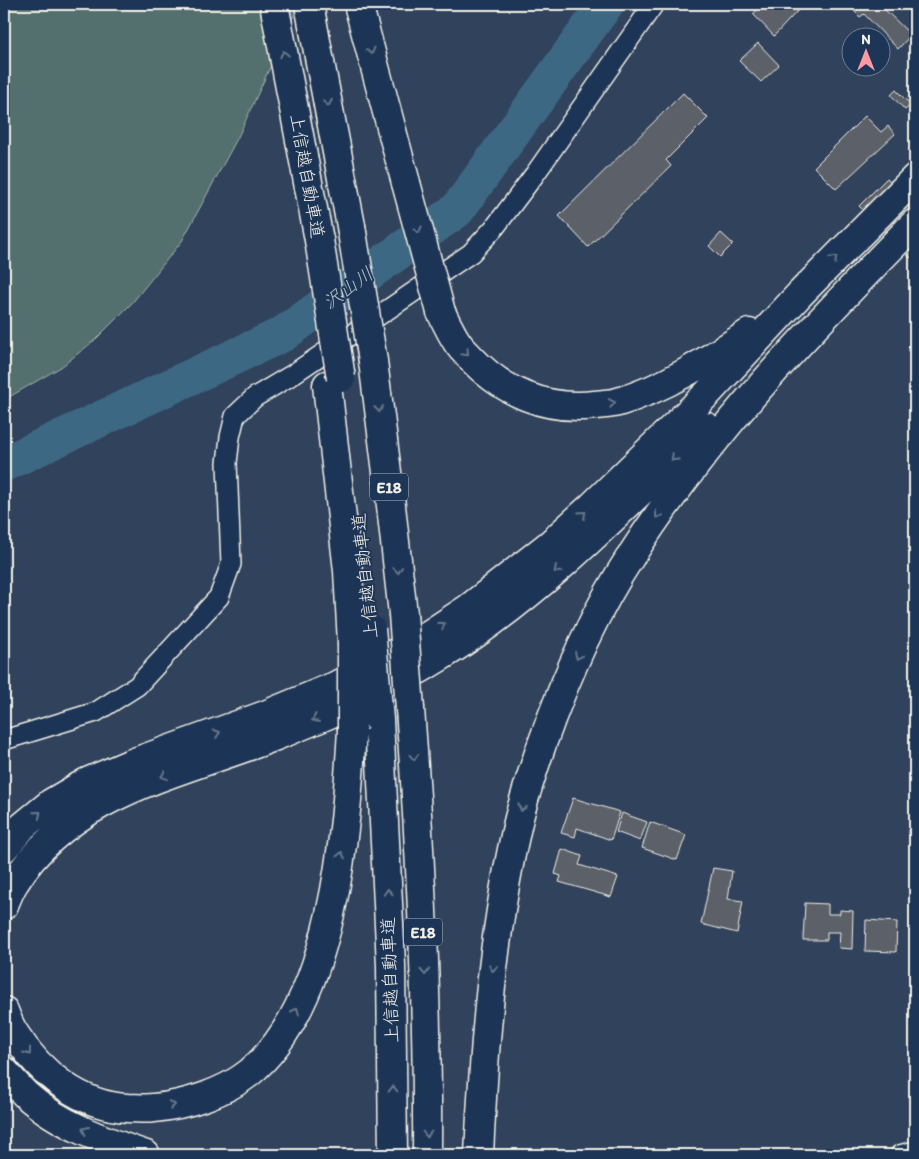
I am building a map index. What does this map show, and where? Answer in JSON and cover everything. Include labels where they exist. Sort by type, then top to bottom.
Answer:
[{"type":"highway","name":"上信越自動車道","points":[[274,4],[292,90],[334,381],[357,498],[361,636],[379,720],[391,965],[393,1155]]},
{"type":"highway","name":"上信越自動車道","points":[[309,4],[351,226],[373,361],[390,488],[403,614],[419,835],[425,974],[427,1155]]},
{"type":"highway","points":[[358,4],[441,312],[457,343],[480,368],[504,386],[527,398],[557,406],[616,403],[643,394],[718,354],[757,328],[800,294]]},
{"type":"highway","points":[[4,848],[23,826],[51,803],[87,782],[129,764],[265,715],[335,686],[428,635],[470,608],[549,545],[592,506],[707,394],[800,294],[915,178]]},
{"type":"highway","points":[[479,1155],[488,1022],[495,949],[504,888],[516,829],[532,772],[553,712],[578,656],[603,604],[630,557],[663,508],[735,415],[824,316],[915,223]]},
{"type":"highway","points":[[4,905],[14,883],[30,859],[57,832],[95,806],[136,787],[271,738],[376,692],[439,658],[485,628],[527,596],[567,561],[824,316]]},
{"type":"highway","points":[[4,1010],[14,1033],[35,1062],[59,1083],[86,1098],[118,1107],[153,1109],[187,1103],[218,1091],[248,1074],[272,1049],[292,1021],[308,985],[322,944],[334,895],[343,842],[361,636]]},
{"type":"highway","points":[[4,1071],[26,1094],[54,1115],[88,1132],[146,1155]]},
{"type":"street","points":[[4,740],[96,712],[137,686],[219,597],[231,564],[227,463],[235,416],[255,398],[471,253],[495,227],[536,174],[654,4]]},
{"type":"street","points":[[900,1155],[915,1151]]},
{"type":"green space","points":[[4,4],[299,4],[238,137],[182,241],[132,303],[95,340],[61,367],[4,400]]},
{"type":"building","points":[[763,4],[803,5],[774,36],[753,14]]},
{"type":"building","points":[[855,4],[879,4],[911,35],[898,49],[892,43],[892,28],[878,28],[864,14],[860,17],[854,11],[858,7]]},
{"type":"building","points":[[758,43],[779,65],[761,82],[739,61]]},
{"type":"building","points":[[896,90],[911,105],[905,110],[891,95]]},
{"type":"building","points":[[683,93],[708,118],[666,160],[671,166],[588,247],[559,216]]},
{"type":"building","points":[[865,116],[881,132],[888,126],[895,134],[836,189],[814,167]]},
{"type":"building","points":[[887,178],[915,207],[915,253],[910,258],[859,206]]},
{"type":"building","points":[[721,233],[733,244],[720,257],[709,246]]},
{"type":"building","points":[[573,798],[620,812],[611,840],[577,828],[575,837],[561,833]]},
{"type":"building","points":[[622,813],[647,822],[640,841],[616,832]]},
{"type":"building","points":[[650,822],[686,835],[677,860],[642,848]]},
{"type":"building","points":[[562,849],[582,856],[579,865],[618,877],[611,897],[559,882],[561,876],[555,874]]},
{"type":"building","points":[[713,868],[732,871],[728,899],[743,901],[737,933],[701,924]]},
{"type":"building","points":[[805,903],[828,904],[828,914],[840,914],[840,910],[853,911],[852,949],[839,948],[840,932],[827,932],[827,940],[803,940]]},
{"type":"building","points":[[866,920],[897,922],[896,952],[865,951]]},
{"type":"waterway","name":"沢山川","points":[[4,464],[283,334],[457,210],[606,4]]}]
